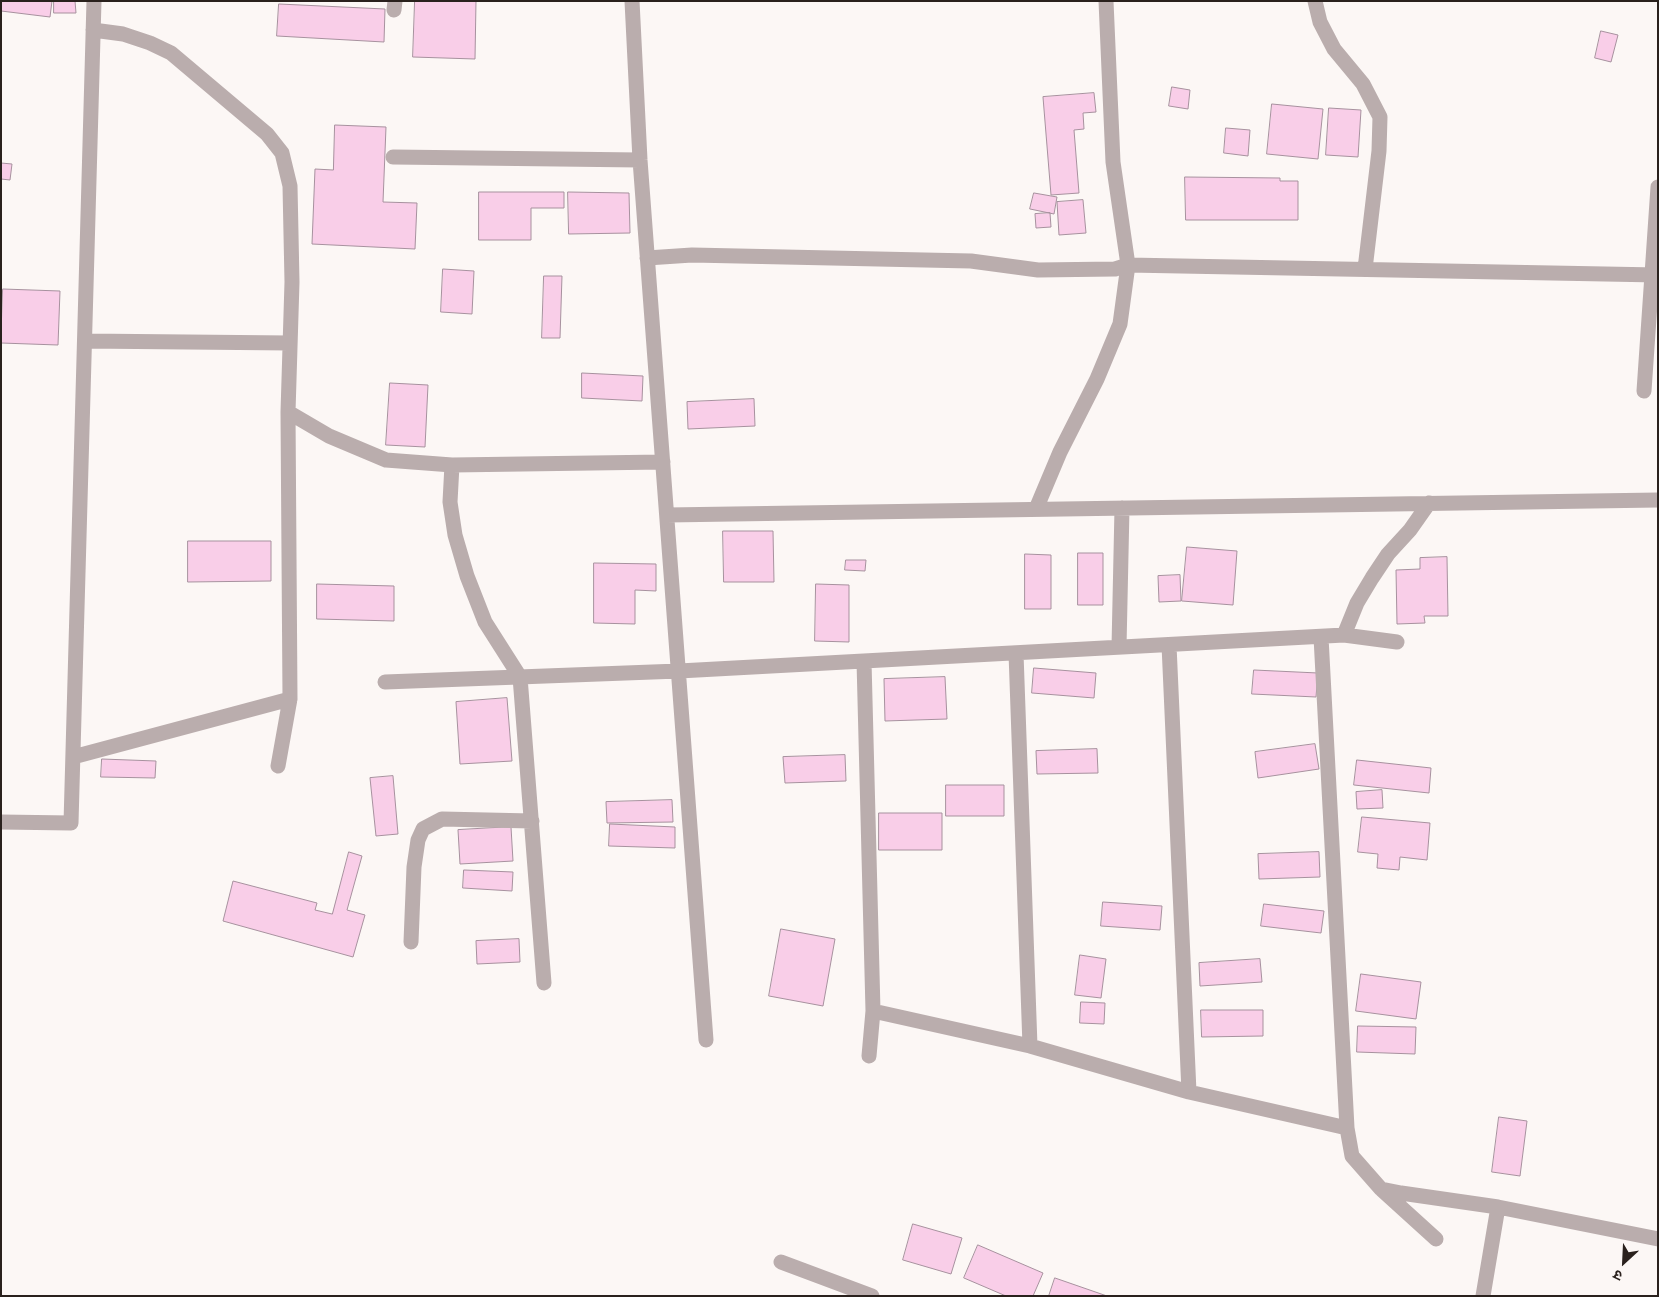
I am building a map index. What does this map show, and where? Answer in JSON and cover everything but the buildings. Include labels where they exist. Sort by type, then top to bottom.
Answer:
[{"type":"street","points":[[1,822],[71,823],[94,1]]},
{"type":"street","points":[[632,1],[640,160],[706,1040]]},
{"type":"street","points":[[1036,509],[1060,452],[1097,379],[1120,324],[1128,265],[1113,162],[1106,1]]},
{"type":"street","points":[[1315,1],[1320,22],[1334,49],[1363,84],[1380,117],[1379,151],[1365,269]]},
{"type":"street","points":[[93,30],[123,34],[150,43],[171,53],[267,134],[282,153],[290,186],[292,282],[288,412],[290,699],[278,766]]},
{"type":"street","points":[[393,157],[640,160]]},
{"type":"street","points":[[1644,391],[1655,275],[1658,187]]},
{"type":"street","points":[[647,258],[692,255],[971,261],[1038,270],[1115,269],[1128,265],[1655,275]]},
{"type":"street","points":[[85,341],[290,343]]},
{"type":"street","points":[[288,412],[329,436],[386,460],[452,466],[662,462]]},
{"type":"street","points":[[452,466],[450,502],[455,535],[467,576],[485,622],[520,677],[544,984]]},
{"type":"street","points":[[667,515],[1658,500]]},
{"type":"street","points":[[1344,635],[1357,603],[1372,578],[1388,554],[1410,530],[1428,503]]},
{"type":"street","points":[[1119,647],[1122,508]]},
{"type":"street","points":[[385,682],[679,671],[1344,635],[1397,642]]},
{"type":"street","points":[[1321,637],[1347,1128],[1352,1156],[1381,1189],[1436,1239]]},
{"type":"street","points":[[1169,645],[1189,1092]]},
{"type":"street","points":[[1016,653],[1030,1046]]},
{"type":"street","points":[[864,661],[873,1011],[869,1056]]},
{"type":"street","points":[[73,757],[290,699]]},
{"type":"street","points":[[411,942],[414,867],[418,840],[423,829],[442,819],[532,820]]},
{"type":"street","points":[[873,1011],[1030,1046],[1189,1092],[1347,1128]]},
{"type":"street","points":[[1381,1189],[1498,1207],[1658,1239]]},
{"type":"street","points":[[1483,1296],[1498,1207]]},
{"type":"street","points":[[781,1262],[872,1296]]}]
